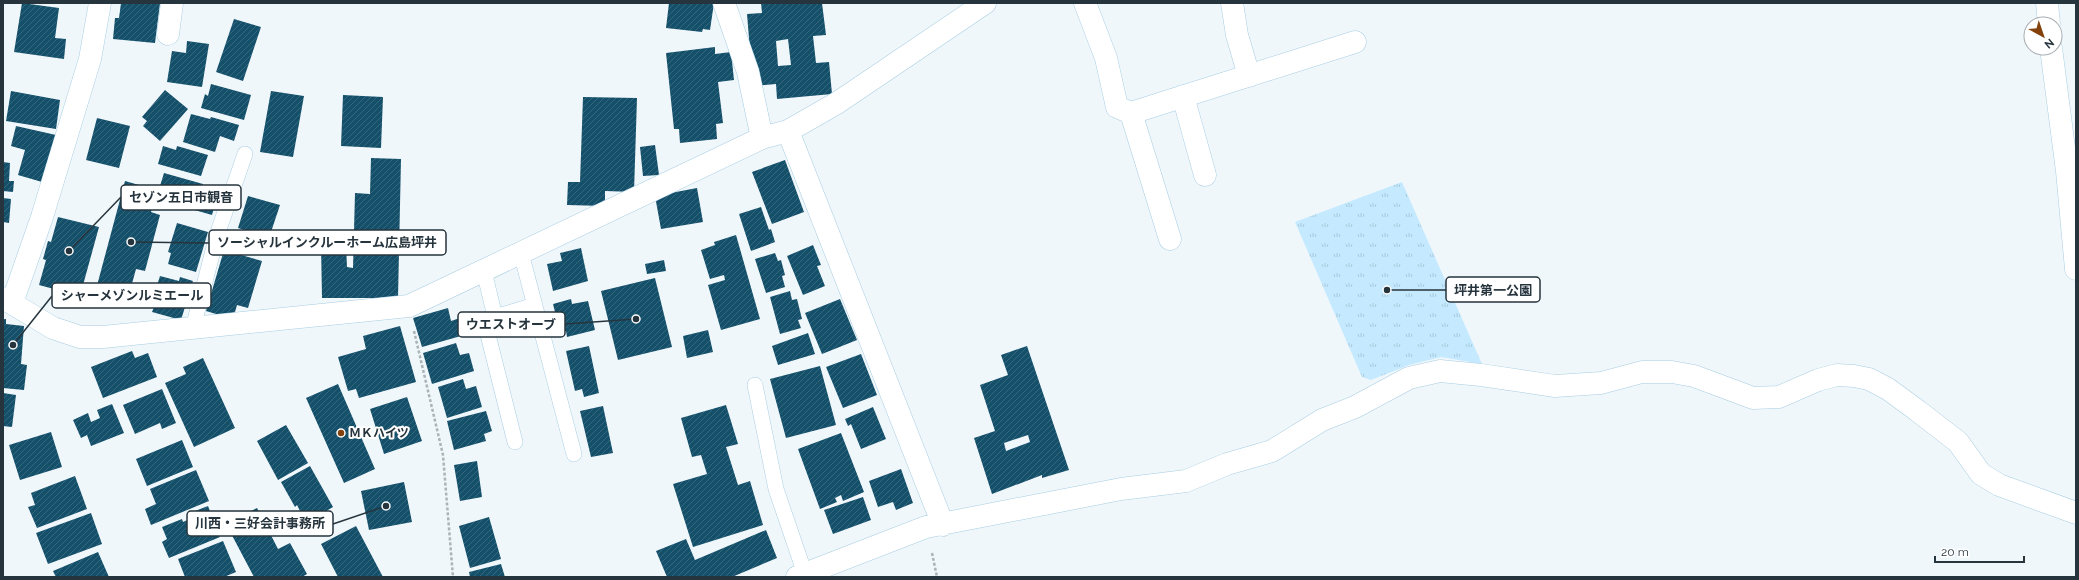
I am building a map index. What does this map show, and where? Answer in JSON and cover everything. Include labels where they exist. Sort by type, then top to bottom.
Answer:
[{"type":"street","points":[[100,3],[90,58],[42,217],[7,301],[53,328],[80,337],[103,337],[409,306],[762,138],[788,131],[837,103],[985,3]]},
{"type":"street","points":[[168,34],[172,3]]},
{"type":"street","points":[[724,3],[748,72],[762,138]]},
{"type":"street","points":[[1085,3],[1106,58],[1117,107],[1130,113],[1355,42]]},
{"type":"street","points":[[1232,3],[1237,35],[1248,76]]},
{"type":"street","points":[[2047,3],[2048,16]]},
{"type":"street","points":[[2052,56],[2067,171],[2076,269]]},
{"type":"street","points":[[1183,96],[1205,175]]},
{"type":"street","points":[[1130,113],[1170,239]]},
{"type":"street","points":[[788,131],[942,525]]},
{"type":"street","points":[[801,575],[926,527],[1121,489],[1186,481],[1228,464],[1272,451],[1322,420],[1355,407],[1409,378],[1440,371],[1481,375],[1555,386],[1601,383],[1642,372],[1672,372],[1694,376],[1753,398],[1779,397],[1818,380],[1837,375],[1869,379],[1888,389],[1958,442],[1981,474],[1999,486],[2076,513]]},
{"type":"lane","points":[[193,328],[217,235],[246,154]]},
{"type":"lane","points":[[521,252],[574,454]]},
{"type":"lane","points":[[484,271],[495,317],[487,331],[516,442]]},
{"type":"lane","points":[[495,317],[535,305]]},
{"type":"lane","points":[[755,385],[776,489],[801,575]]},
{"type":"path","points":[[409,306],[443,455],[453,577]]},
{"type":"green space","points":[[1402,182],[1482,364],[1441,357],[1409,365],[1371,380],[1362,377],[1295,222]]},
{"type":"building","points":[[22,3],[59,8],[55,38],[66,39],[64,59],[14,52]]},
{"type":"building","points":[[121,3],[160,3],[155,43],[113,39],[115,18],[119,18]]},
{"type":"building","points":[[669,3],[714,3],[710,30],[703,29],[702,32],[666,28]]},
{"type":"building","points":[[761,3],[822,3],[826,35],[813,36],[816,63],[829,62],[832,94],[777,99],[776,84],[753,86],[747,14],[762,13]],"holes":[[[788,39],[791,65],[778,66],[776,41]]]},
{"type":"building","points":[[234,19],[261,27],[243,81],[216,72]]},
{"type":"building","points":[[187,41],[209,44],[202,87],[167,82],[172,51],[186,53]]},
{"type":"building","points":[[715,47],[715,54],[731,52],[734,80],[718,82],[723,123],[716,124],[717,139],[680,143],[679,129],[674,129],[666,53]]},
{"type":"building","points":[[211,84],[251,95],[244,120],[201,108],[205,94],[208,96]]},
{"type":"building","points":[[165,90],[188,109],[160,141],[143,126],[147,121],[142,117]]},
{"type":"building","points":[[11,91],[60,100],[56,129],[6,121]]},
{"type":"building","points":[[271,91],[304,96],[293,157],[260,152]]},
{"type":"building","points":[[343,95],[383,97],[381,148],[341,146]]},
{"type":"building","points":[[583,97],[637,98],[634,192],[605,191],[605,206],[567,205],[568,182],[580,182]]},
{"type":"building","points":[[191,114],[210,119],[211,117],[239,125],[234,141],[220,136],[215,152],[183,142]]},
{"type":"building","points":[[97,118],[130,126],[119,168],[86,160]]},
{"type":"building","points":[[16,126],[56,135],[42,182],[18,175],[25,150],[11,146]]},
{"type":"building","points":[[655,145],[659,175],[643,176],[640,147]]},
{"type":"building","points":[[163,146],[176,150],[177,146],[208,155],[201,176],[158,164]]},
{"type":"building","points":[[371,158],[401,159],[398,298],[322,298],[321,245],[346,245],[347,267],[353,268],[355,193],[370,194]]},
{"type":"building","points":[[785,160],[804,212],[772,224],[752,172]]},
{"type":"building","points":[[3,162],[10,163],[9,181],[14,181],[13,192],[3,191]]},
{"type":"building","points":[[164,173],[203,184],[200,192],[217,197],[212,215],[156,199]]},
{"type":"building","points":[[125,181],[146,187],[144,194],[152,196],[150,204],[153,205],[151,212],[160,215],[145,271],[136,269],[127,302],[95,293]]},
{"type":"building","points":[[697,188],[703,222],[661,229],[655,196]]},
{"type":"building","points":[[248,196],[280,205],[269,238],[238,228]]},
{"type":"building","points":[[3,198],[11,199],[9,223],[3,222]]},
{"type":"building","points":[[761,207],[775,242],[751,251],[739,214]]},
{"type":"building","points":[[58,217],[99,227],[80,296],[39,285],[46,260],[43,259],[48,241],[51,242]]},
{"type":"building","points":[[177,223],[208,232],[196,272],[168,264],[171,253],[168,252]]},
{"type":"building","points":[[736,235],[760,319],[721,330],[708,285],[725,280],[724,275],[710,279],[701,250],[715,245],[714,242]]},
{"type":"building","points":[[813,245],[821,265],[817,266],[825,286],[803,295],[787,256]]},
{"type":"building","points":[[581,248],[588,281],[553,291],[547,264],[562,261],[560,253]]},
{"type":"building","points":[[224,250],[262,261],[248,308],[237,305],[233,319],[206,311]]},
{"type":"building","points":[[775,253],[778,261],[781,260],[785,275],[782,276],[785,287],[766,293],[755,259]]},
{"type":"building","points":[[664,260],[666,271],[647,274],[645,264]]},
{"type":"building","points":[[160,276],[179,281],[180,277],[193,281],[181,320],[152,312],[156,302],[152,301]]},
{"type":"building","points":[[655,278],[672,347],[618,360],[601,291]]},
{"type":"building","points":[[790,291],[792,300],[797,299],[802,319],[798,320],[801,328],[780,334],[770,297]]},
{"type":"building","points":[[571,299],[572,304],[588,301],[595,330],[567,337],[566,331],[560,332],[553,304]]},
{"type":"building","points":[[840,299],[857,340],[822,354],[805,313]]},
{"type":"building","points":[[448,308],[451,321],[463,317],[468,334],[422,347],[413,318]]},
{"type":"building","points":[[3,319],[6,319],[6,324],[24,326],[21,364],[27,365],[24,390],[3,388]]},
{"type":"building","points":[[400,326],[416,382],[359,398],[356,389],[348,391],[338,357],[366,349],[363,336]]},
{"type":"building","points":[[708,330],[713,352],[687,358],[683,336]]},
{"type":"building","points":[[808,333],[815,354],[778,365],[772,346]]},
{"type":"building","points":[[456,343],[460,355],[469,353],[474,371],[432,384],[423,353]]},
{"type":"building","points":[[589,346],[599,393],[584,397],[582,389],[575,391],[566,351]]},
{"type":"building","points":[[1027,346],[1069,470],[1042,478],[1042,475],[992,494],[974,438],[995,431],[980,385],[1008,375],[1001,355]],"holes":[[[1028,435],[1030,442],[1006,451],[1004,443]]]},
{"type":"building","points":[[132,351],[135,358],[148,353],[157,377],[103,398],[91,367]]},
{"type":"building","points":[[861,354],[877,395],[843,408],[826,367]]},
{"type":"building","points":[[203,358],[235,428],[194,447],[165,383],[186,374],[183,367]]},
{"type":"building","points":[[820,366],[836,425],[786,438],[770,379]]},
{"type":"building","points":[[463,379],[466,389],[476,386],[482,407],[447,418],[438,387]]},
{"type":"building","name":"ＭＫハイツ","points":[[338,384],[375,469],[344,483],[306,398]]},
{"type":"building","points":[[162,389],[176,423],[162,429],[160,423],[135,434],[123,405]]},
{"type":"building","points":[[3,393],[16,395],[12,427],[3,426]]},
{"type":"building","points":[[407,397],[422,441],[384,454],[370,409]]},
{"type":"building","points":[[112,404],[124,433],[91,446],[87,435],[81,438],[73,420],[88,413],[91,422],[100,418],[97,410]]},
{"type":"building","points":[[726,405],[738,444],[726,447],[738,485],[750,481],[763,525],[693,547],[673,484],[707,474],[701,455],[692,457],[681,418]]},
{"type":"building","points":[[603,406],[613,453],[591,457],[580,411]]},
{"type":"building","points":[[873,407],[886,439],[861,449],[851,424],[848,426],[845,419]]},
{"type":"building","points":[[486,411],[492,431],[484,434],[486,441],[454,450],[447,421]]},
{"type":"building","points":[[286,425],[308,463],[278,480],[257,441]]},
{"type":"building","points":[[51,432],[62,467],[20,480],[9,445]]},
{"type":"building","points":[[841,433],[864,492],[843,501],[841,495],[835,498],[837,502],[820,509],[798,449]]},
{"type":"building","points":[[182,440],[193,467],[147,486],[136,459]]},
{"type":"building","points":[[477,461],[482,497],[460,501],[454,465]]},
{"type":"building","points":[[310,466],[333,507],[306,523],[297,505],[295,507],[281,482]]},
{"type":"building","points":[[901,469],[913,503],[896,510],[893,502],[878,507],[869,481]]},
{"type":"building","points":[[196,470],[209,501],[151,525],[145,509],[156,504],[150,489]]},
{"type":"building","points":[[75,476],[87,509],[37,528],[28,507],[35,505],[31,493]]},
{"type":"building","points":[[404,482],[412,522],[369,530],[361,491]]},
{"type":"building","points":[[863,497],[871,520],[833,534],[824,510]]},
{"type":"building","points":[[208,506],[220,537],[169,558],[162,542],[167,539],[162,527],[182,519],[183,522],[192,518],[190,513]]},
{"type":"building","points":[[257,508],[278,549],[290,543],[307,574],[302,577],[254,577],[226,524]]},
{"type":"building","points":[[91,513],[102,544],[48,564],[36,533]]},
{"type":"building","points":[[489,517],[501,559],[470,568],[459,526]]},
{"type":"building","points":[[356,526],[383,577],[338,577],[321,544]]},
{"type":"building","points":[[766,530],[777,558],[732,577],[667,577],[656,551],[686,539],[695,560]]},
{"type":"building","points":[[223,541],[236,572],[224,577],[185,577],[178,559]]},
{"type":"building","points":[[98,552],[109,577],[56,577],[53,571]]},
{"type":"building","points":[[501,564],[505,577],[470,577],[469,572]]},
{"type":"place","name":"ソーシャルインクルーホーム広島坪井","points":[[131,242]]},
{"type":"place","name":"セゾン五日市観音","points":[[69,251]]},
{"type":"place","name":"坪井第一公園","points":[[1387,290]]},
{"type":"place","name":"ウエストオーブ","points":[[636,319]]},
{"type":"place","name":"シャーメゾンルミエール","points":[[13,345]]},
{"type":"place","name":"ＭＫハイツ","points":[[341,433]]},
{"type":"place","name":"川西・三好会計事務所","points":[[386,506]]}]
